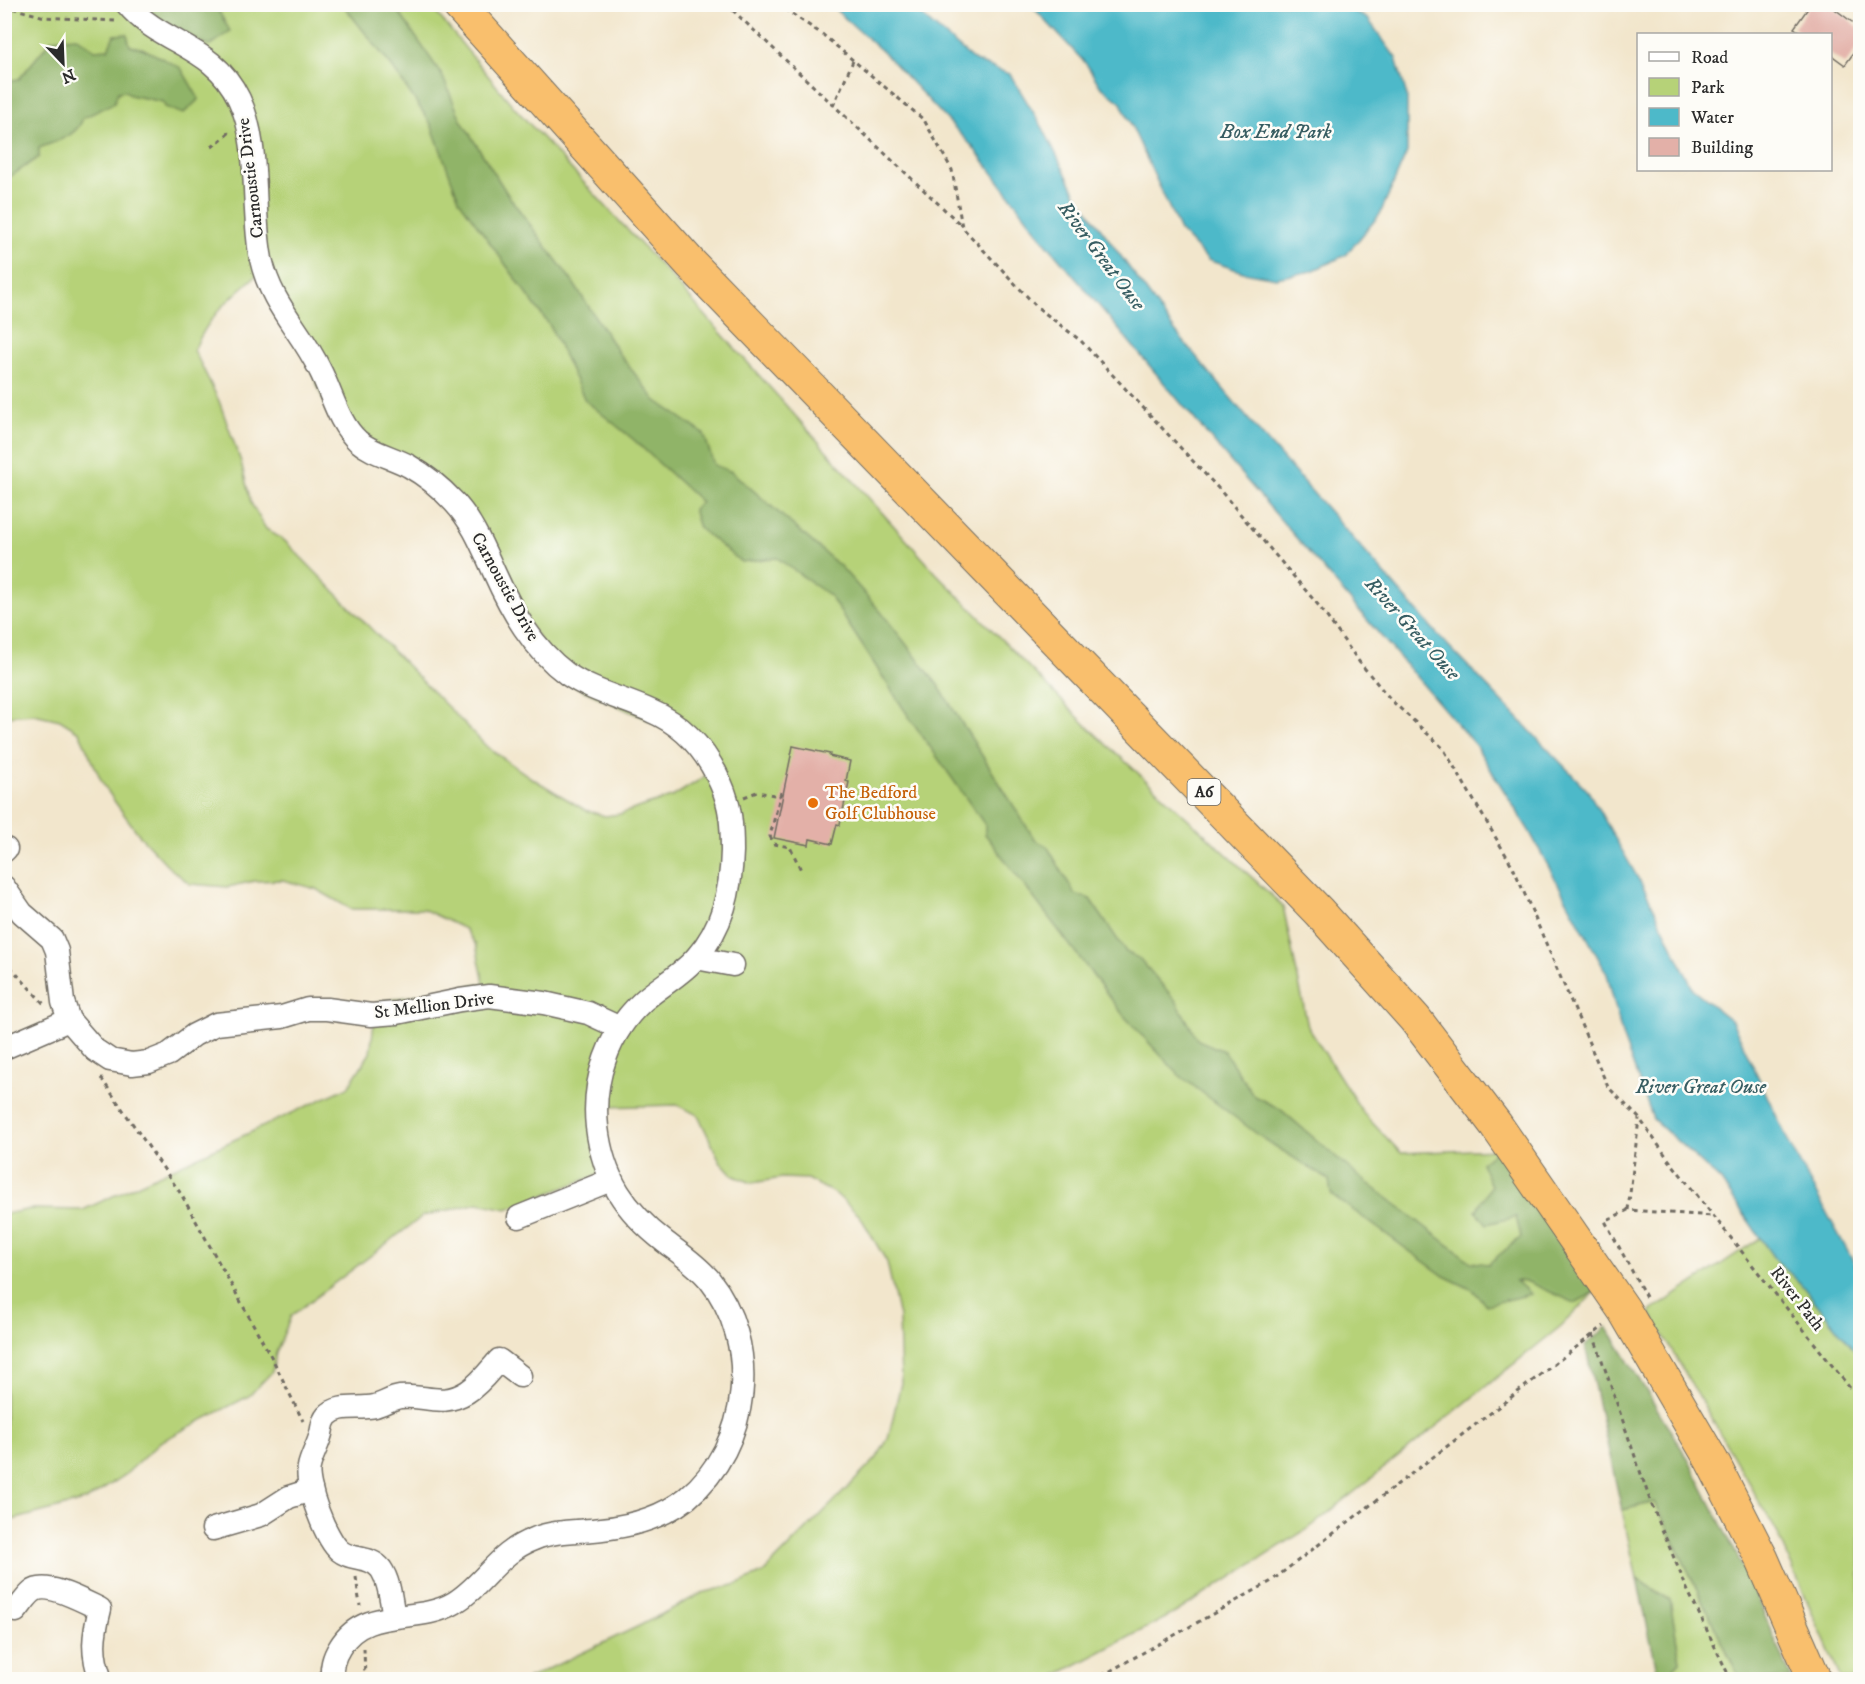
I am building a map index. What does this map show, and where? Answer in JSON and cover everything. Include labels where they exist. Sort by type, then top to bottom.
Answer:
[{"type":"highway","name":"A6","points":[[458,4],[690,264],[1311,903],[1407,1010],[1496,1125],[1624,1311],[1712,1461],[1762,1559],[1815,1680]]},
{"type":"street","name":"Carnoustie Drive","points":[[134,12],[219,68],[238,96],[248,123],[260,251],[268,284],[284,315],[305,342],[319,367],[341,418],[356,439],[379,454],[412,467],[457,504],[475,530],[498,582],[526,631],[545,655],[568,674],[592,689],[655,712],[685,732],[702,750],[718,777],[729,803],[732,831],[730,893],[720,923],[696,958],[684,970],[639,1004],[620,1028],[608,1048],[599,1078],[596,1120],[601,1153],[611,1180],[623,1201],[639,1221],[693,1263],[711,1282],[721,1298],[732,1324],[740,1353],[743,1384],[740,1410],[732,1436],[719,1461],[702,1485],[681,1503],[656,1517],[631,1525],[539,1536],[518,1545],[499,1559],[466,1595],[449,1606],[430,1614],[394,1617],[363,1624],[350,1633],[339,1648],[331,1665],[332,1680]]},
{"type":"street","name":"St Mellion Drive","points":[[4,887],[22,913],[52,939],[57,951],[64,1021],[95,1050],[110,1060],[132,1064],[149,1062],[169,1054],[194,1035],[216,1024],[282,1017],[308,1009],[327,1009],[371,1015],[397,1013],[489,996],[544,1003],[588,1013],[620,1028]]},
{"type":"street","points":[[696,958],[733,964]]},
{"type":"street","points":[[4,1048],[64,1021]]},
{"type":"street","points":[[519,1217],[611,1180]]},
{"type":"street","points":[[394,1617],[388,1584],[381,1569],[369,1559],[340,1551],[330,1537],[311,1490],[308,1479],[309,1466],[322,1432],[322,1421],[332,1411],[342,1408],[372,1407],[399,1397],[431,1401],[447,1399],[467,1392],[500,1360],[520,1376]]},
{"type":"street","points":[[213,1529],[261,1515],[289,1497],[311,1490]]},
{"type":"street","points":[[16,1611],[33,1591],[43,1588],[70,1595],[100,1609],[94,1632],[94,1653],[101,1680]]},
{"type":"path","name":"River Path","points":[[726,4],[962,227],[1037,307],[1081,341],[1218,488],[1319,606],[1360,663],[1392,701],[1443,748],[1513,867],[1608,1087],[1639,1118],[1669,1160],[1850,1388],[1860,1397]]},
{"type":"path","points":[[777,4],[822,34],[924,120],[952,170],[962,227]]},
{"type":"path","points":[[4,6],[45,17],[95,21],[134,12]]},
{"type":"path","points":[[833,106],[853,60]]},
{"type":"path","points":[[729,803],[757,792],[780,796]]},
{"type":"path","points":[[781,792],[770,836],[774,844],[790,847],[801,872]]},
{"type":"path","points":[[4,960],[64,1021]]},
{"type":"path","points":[[101,1078],[181,1194],[273,1360],[316,1449]]},
{"type":"path","points":[[1628,1210],[1639,1118]]},
{"type":"path","points":[[1094,1680],[1270,1582],[1593,1334],[1647,1297],[1605,1221],[1628,1210],[1714,1216]]},
{"type":"path","points":[[1593,1334],[1651,1503],[1686,1589],[1731,1680]]},
{"type":"green space","points":[[5,5],[430,5],[513,106],[671,277],[936,573],[1089,728],[1283,906],[1308,1027],[1363,1113],[1401,1153],[1498,1149],[1595,1292],[1561,1326],[1312,1526],[1175,1613],[1049,1679],[527,1679],[641,1625],[702,1593],[738,1584],[763,1573],[876,1459],[888,1439],[901,1383],[899,1317],[887,1262],[860,1216],[836,1194],[807,1179],[782,1178],[752,1183],[734,1176],[720,1161],[698,1115],[677,1105],[603,1107],[608,1171],[507,1209],[478,1203],[423,1216],[291,1316],[276,1353],[272,1372],[249,1396],[160,1442],[125,1475],[87,1500],[5,1522],[5,1214],[31,1209],[83,1210],[348,1087],[370,1053],[377,1002],[484,983],[476,945],[465,929],[423,909],[351,909],[316,889],[283,880],[254,881],[228,887],[190,884],[171,869],[140,836],[115,802],[103,784],[79,732],[60,720],[34,714],[5,716]],"holes":[[[257,275],[307,359],[324,402],[459,519],[569,684],[651,721],[677,737],[709,774],[674,796],[620,814],[605,816],[585,810],[530,777],[487,747],[285,541],[266,529],[251,503],[241,462],[219,401],[194,350],[213,317]]]},
{"type":"green space","points":[[139,5],[219,5],[218,10],[230,31],[210,46],[164,27]]},
{"type":"green space","points":[[343,5],[394,5],[442,75],[461,120],[508,195],[572,281],[618,352],[655,400],[704,434],[714,465],[732,472],[841,567],[881,612],[938,685],[1035,840],[1047,846],[1075,894],[1090,899],[1126,952],[1140,959],[1176,1001],[1198,1040],[1224,1051],[1254,1096],[1280,1109],[1356,1174],[1471,1262],[1488,1264],[1521,1237],[1516,1217],[1487,1224],[1476,1211],[1491,1186],[1481,1163],[1498,1149],[1595,1292],[1575,1303],[1528,1282],[1516,1281],[1531,1294],[1486,1305],[1473,1290],[1444,1276],[1331,1194],[1329,1180],[1265,1140],[1179,1075],[1124,1016],[985,834],[985,825],[909,717],[830,596],[777,558],[741,562],[699,528],[693,509],[701,502],[634,440],[585,400],[550,326],[459,200],[431,124],[393,68]]},
{"type":"green space","points":[[127,34],[130,46],[142,48],[181,68],[199,99],[183,114],[165,107],[163,102],[130,95],[125,91],[118,92],[114,103],[83,118],[76,130],[65,138],[39,148],[39,157],[5,180],[5,81],[19,79],[52,39],[76,37],[95,50],[108,49],[114,35]]},
{"type":"green space","points":[[1760,1238],[1774,1258],[1800,1283],[1860,1357],[1860,1679],[1841,1679],[1778,1534],[1650,1312]]},
{"type":"green space","points":[[1607,1327],[1688,1459],[1747,1575],[1792,1679],[1740,1679],[1655,1502],[1622,1510],[1585,1345]]},
{"type":"green space","points":[[1655,1502],[1740,1679],[1662,1679],[1680,1661],[1670,1600],[1637,1579],[1622,1510]]},
{"type":"green space","points":[[1637,1579],[1670,1600],[1680,1661],[1662,1679],[1659,1679]]},
{"type":"water","name":"Box End Park","points":[[1341,4],[1368,19],[1396,58],[1407,96],[1407,152],[1380,214],[1346,255],[1312,271],[1276,278],[1243,272],[1208,260],[1180,231],[1121,103],[1100,86],[1087,65],[1031,5]]},
{"type":"water","name":"River Great Ouse","points":[[830,5],[909,5],[975,61],[1010,74],[1043,128],[1076,194],[1175,331],[1254,426],[1440,637],[1588,791],[1647,894],[1694,991],[1732,1021],[1791,1147],[1860,1274],[1860,1357],[1800,1283],[1774,1258],[1721,1181],[1653,1119],[1623,1038],[1607,974],[1528,829],[1476,746],[1223,453],[1046,243],[973,147],[882,51]]},
{"type":"building","points":[[1811,4],[1828,4],[1860,28],[1860,44],[1845,65],[1832,55],[1832,33],[1802,33],[1794,28]]},
{"type":"building","name":"The Bedford Golf Clubhouse","points":[[793,746],[850,761],[846,781],[849,782],[840,825],[837,824],[832,844],[810,839],[809,845],[774,838]]},
{"type":"place","name":"The Bedford Golf Clubhouse","points":[[813,803]]}]
